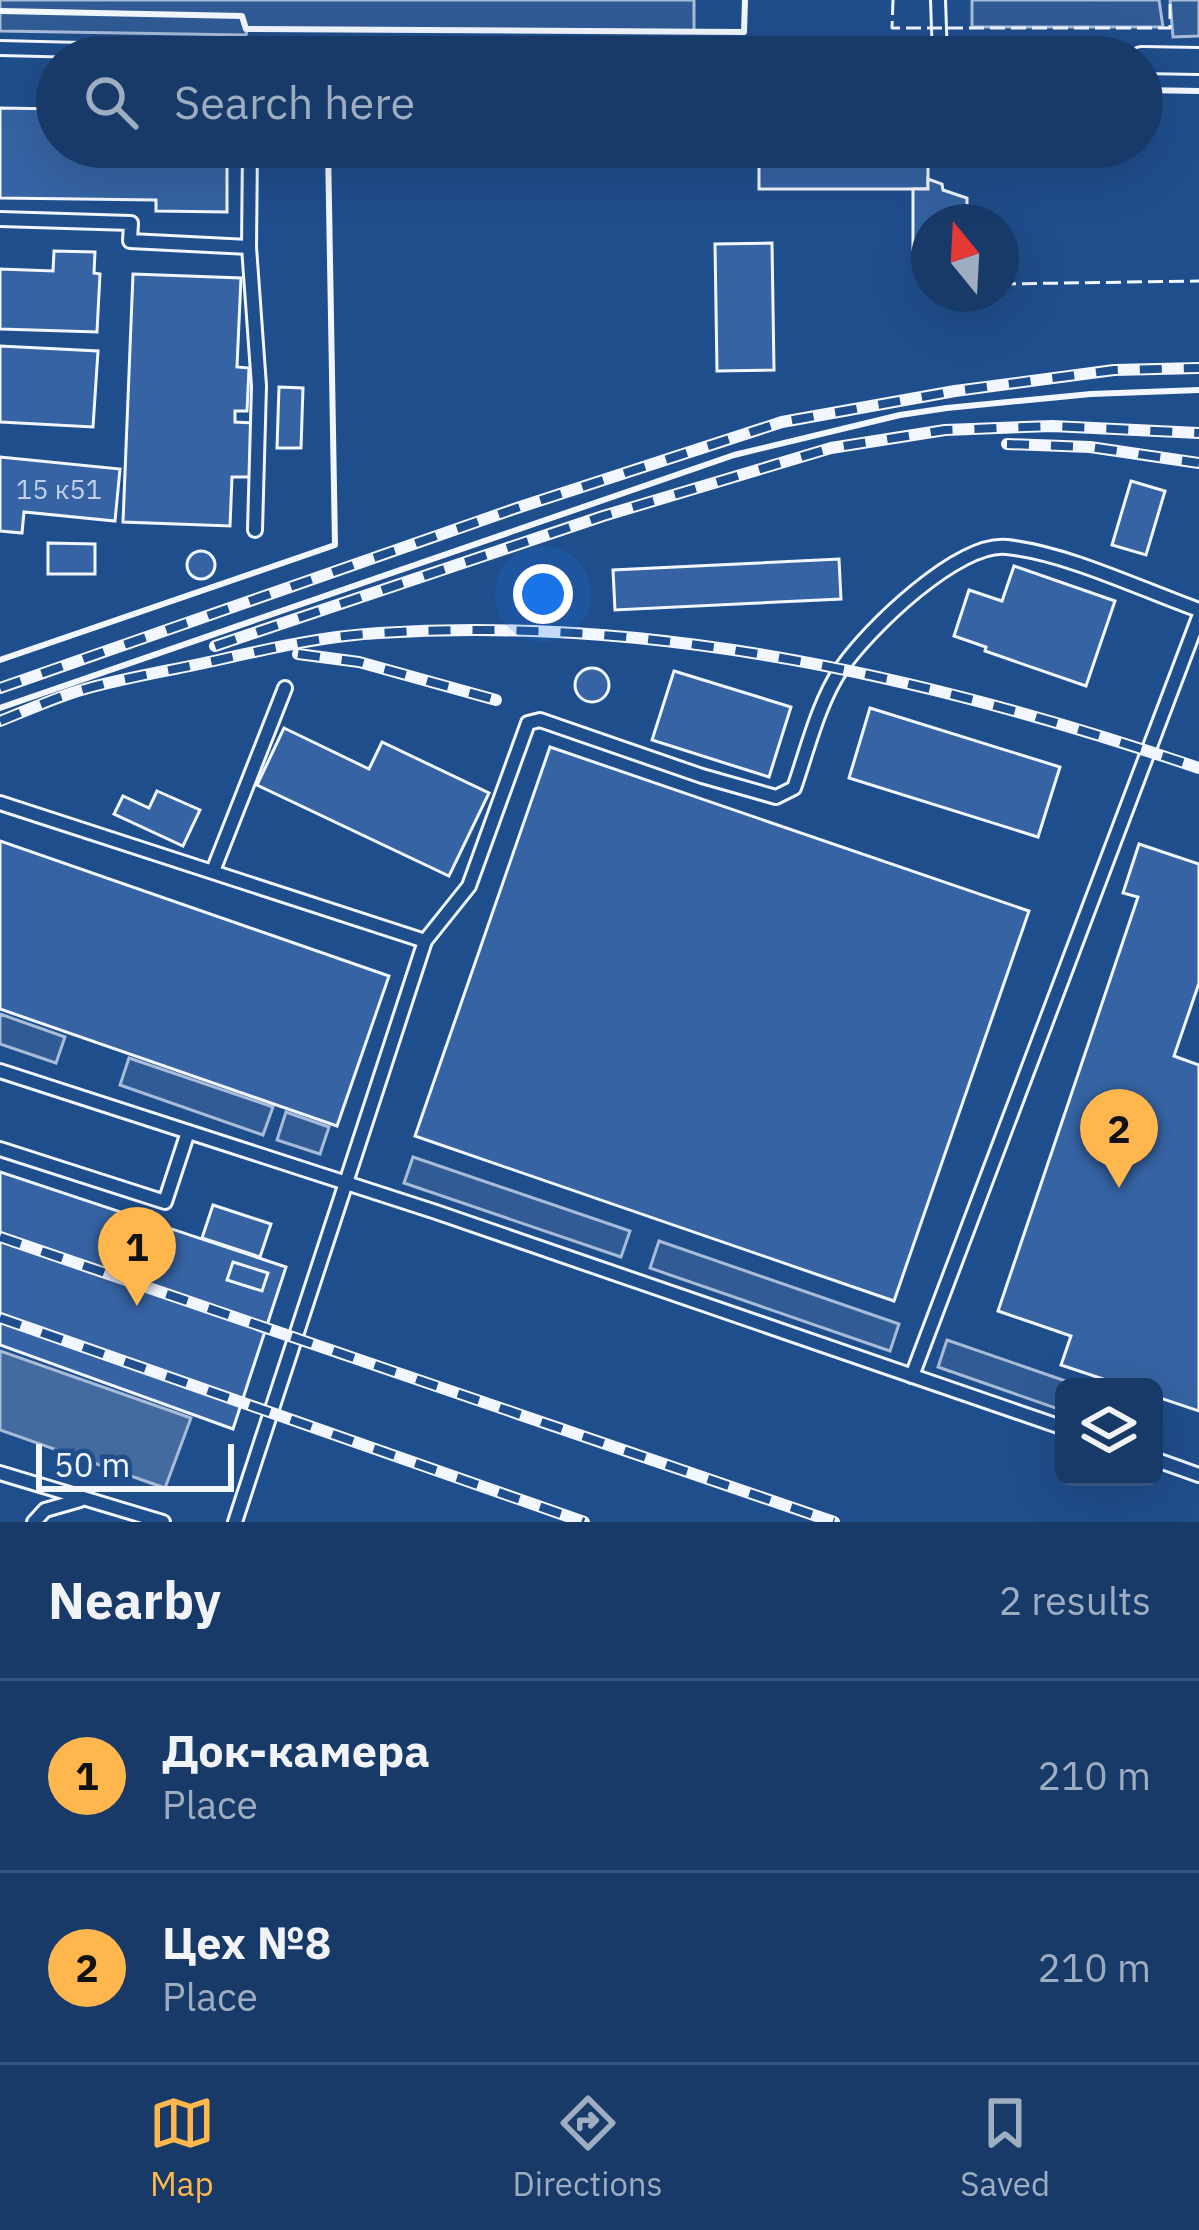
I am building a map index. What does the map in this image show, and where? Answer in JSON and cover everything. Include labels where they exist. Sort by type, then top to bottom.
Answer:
[{"type":"street","points":[[1163,60],[1199,61]]},
{"type":"lane","points":[[938,0],[939,36]]},
{"type":"lane","points":[[0,48],[36,49]]},
{"type":"lane","points":[[250,168],[249,247],[259,386],[255,530]]},
{"type":"lane","points":[[0,219],[131,223],[130,241],[249,247]]},
{"type":"lane","points":[[235,1522],[425,941],[469,886],[528,723],[540,720],[776,797],[794,788],[824,702],[842,668],[880,622],[954,561],[1003,546],[1074,565],[1199,614],[912,1376]]},
{"type":"lane","points":[[213,871],[285,688]]},
{"type":"lane","points":[[0,803],[425,941]]},
{"type":"lane","points":[[0,1071],[346,1183],[1055,1425]]},
{"type":"lane","points":[[0,1149],[165,1202],[188,1132]]},
{"type":"lane","points":[[1163,1462],[1199,1475]]},
{"type":"lane","points":[[0,1473],[163,1522]]},
{"type":"lane","points":[[34,1522],[45,1510],[87,1499]]},
{"type":"shaded area","points":[[0,0],[694,0],[694,31],[247,29],[246,35],[0,31]]},
{"type":"shaded area","points":[[972,0],[1159,0],[1163,27],[972,27]]},
{"type":"shaded area","points":[[1170,0],[1199,0],[1199,36],[1173,37]]},
{"type":"shaded area","points":[[0,1014],[65,1037],[56,1063],[0,1044]]},
{"type":"shaded area","points":[[129,1058],[273,1107],[263,1135],[120,1085]]},
{"type":"shaded area","points":[[286,1112],[329,1127],[320,1154],[277,1140]]},
{"type":"shaded area","points":[[413,1157],[630,1231],[621,1257],[404,1183]]},
{"type":"shaded area","points":[[659,1241],[899,1324],[890,1351],[650,1268]]},
{"type":"shaded area","points":[[947,1340],[1057,1378],[1055,1408],[938,1367]]},
{"type":"shaded area","points":[[0,1351],[191,1418],[165,1488],[0,1430]]},
{"type":"building","points":[[0,108],[36,109],[36,168],[227,168],[227,212],[156,211],[156,200],[0,198]]},
{"type":"building","points":[[759,168],[928,168],[928,189],[759,189]]},
{"type":"building","points":[[928,179],[967,198],[967,204],[913,204],[913,189],[928,189]]},
{"type":"building","points":[[772,243],[774,370],[717,371],[715,244]]},
{"type":"building","points":[[54,251],[95,252],[94,273],[100,274],[97,332],[0,329],[0,269],[53,271]]},
{"type":"building","points":[[133,274],[241,278],[237,367],[249,368],[247,411],[235,411],[235,422],[254,423],[252,477],[232,477],[230,526],[123,522]]},
{"type":"building","points":[[0,346],[98,351],[93,427],[0,422]]},
{"type":"building","points":[[279,387],[303,388],[301,448],[277,448]]},
{"type":"building","points":[[0,457],[120,469],[115,521],[24,512],[22,533],[0,531]]},
{"type":"building","points":[[1131,481],[1165,491],[1146,555],[1112,545]]},
{"type":"building","points":[[48,543],[95,544],[95,574],[48,574]]},
{"type":"building","points":[[201,551],[211,555],[215,565],[211,575],[201,579],[191,575],[187,565],[191,555]]},
{"type":"building","points":[[839,559],[841,599],[615,610],[613,570]]},
{"type":"building","points":[[1014,566],[1115,601],[1086,686],[954,636],[969,590],[1002,601]]},
{"type":"building","points":[[592,668],[604,673],[609,685],[604,697],[592,702],[580,697],[575,685],[580,673]]},
{"type":"building","points":[[674,671],[791,707],[769,777],[652,740]]},
{"type":"building","points":[[870,708],[1060,767],[1038,837],[849,778]]},
{"type":"building","points":[[284,728],[369,769],[382,742],[489,793],[449,876],[257,785]]},
{"type":"building","points":[[550,747],[1029,911],[894,1301],[415,1136]]},
{"type":"building","points":[[157,791],[200,810],[183,846],[114,814],[123,796],[149,808]]},
{"type":"building","points":[[0,841],[389,976],[337,1126],[0,1009]]},
{"type":"building","points":[[1139,844],[1199,864],[1199,983],[1174,1056],[1199,1065],[1199,1411],[1163,1399],[1163,1378],[1100,1378],[1061,1365],[1071,1336],[998,1311],[1138,897],[1123,893]]},
{"type":"building","points":[[0,1172],[286,1267],[233,1429],[0,1345]]},
{"type":"building","points":[[213,1205],[271,1224],[260,1257],[202,1238]]},
{"type":"building","points":[[233,1262],[268,1273],[262,1291],[227,1280]]},
{"type":"railway","points":[[0,688],[517,508],[782,422],[955,391],[1114,370],[1199,368]]},
{"type":"railway","points":[[215,646],[603,516],[831,448],[945,430],[1052,426],[1199,433]]},
{"type":"railway","points":[[1007,444],[1090,447],[1199,463]]},
{"type":"railway","points":[[0,721],[101,685],[319,640],[484,630],[588,634],[692,644],[898,681],[1199,768]]},
{"type":"railway","points":[[298,654],[359,662],[496,700]]},
{"type":"railway","points":[[0,1237],[834,1522]]},
{"type":"railway","points":[[0,1318],[584,1522]]},
{"type":"fence","points":[[893,0],[892,28],[1170,28],[1170,0]]},
{"type":"fence","points":[[1019,284],[1199,281]]},
{"type":"wall","points":[[0,11],[242,16],[246,29],[744,32],[745,0]]},
{"type":"wall","points":[[1163,90],[1199,91]]},
{"type":"wall","points":[[0,660],[335,545],[328,168]]},
{"type":"wall","points":[[0,708],[734,455],[947,408],[1091,394],[1199,390]]},
{"type":"place","name":"Цех №8","points":[[1119,1188]]},
{"type":"place","name":"Док-камера","points":[[137,1306]]}]
